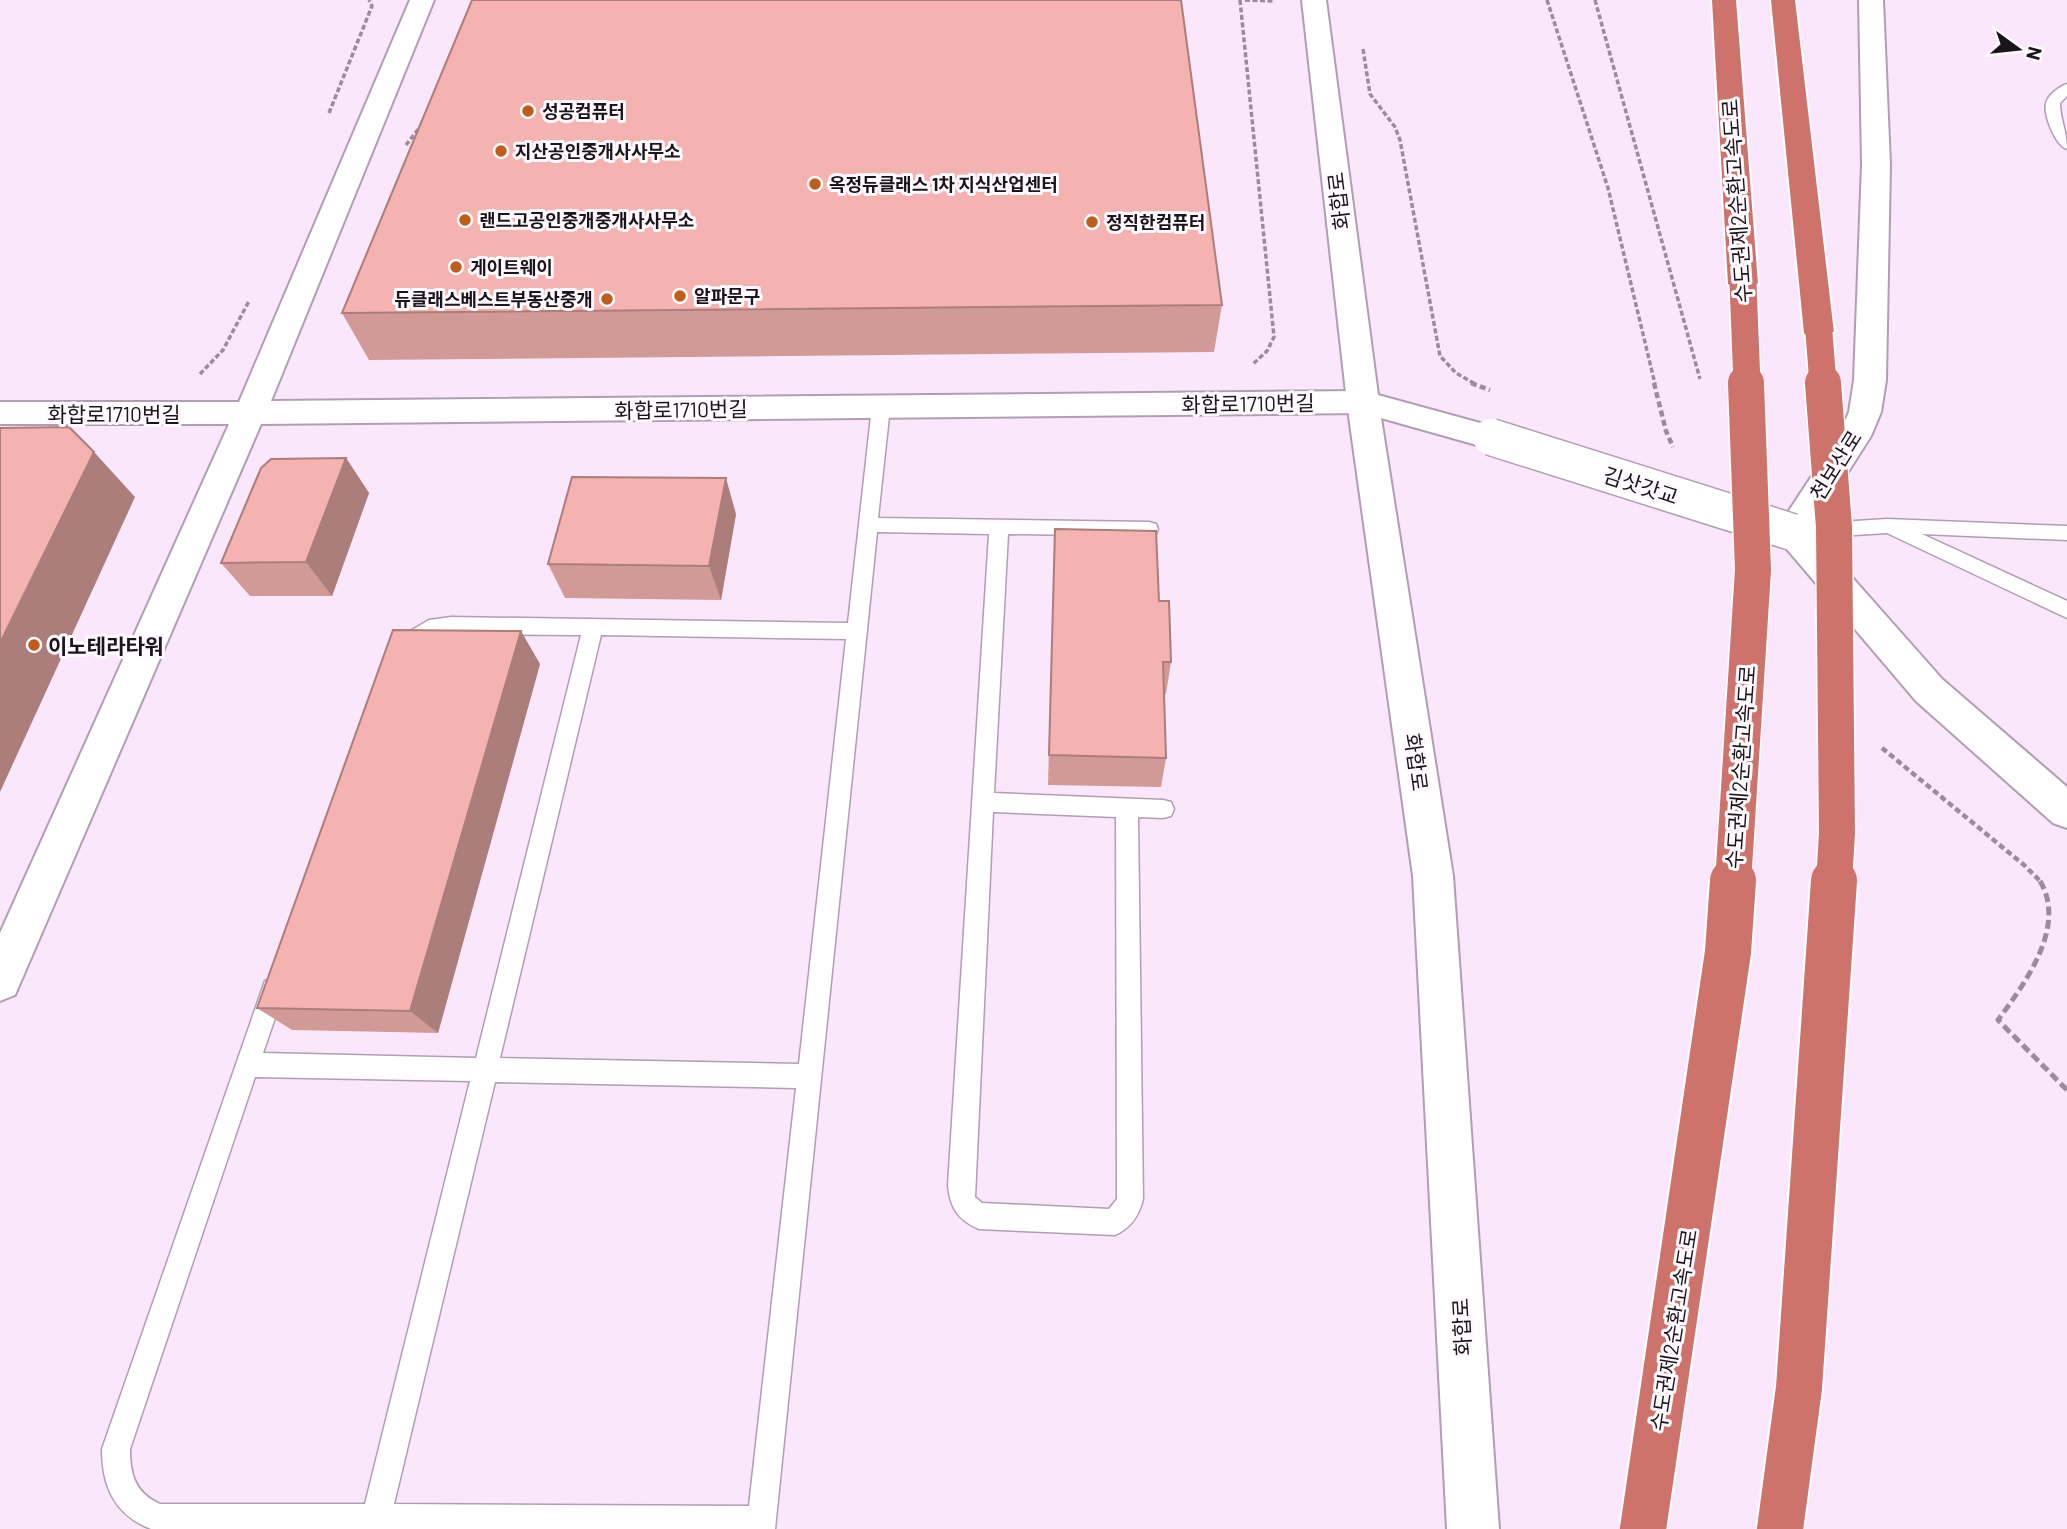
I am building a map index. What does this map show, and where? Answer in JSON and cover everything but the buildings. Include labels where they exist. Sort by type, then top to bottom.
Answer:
[{"type":"highway","name":"수도권제2순환고속도로","points":[[1643,1529],[1728,952],[1753,570],[1743,284],[1724,0]]},
{"type":"highway","points":[[1780,1529],[1799,1388],[1837,834],[1833,527],[1819,333],[1783,0]]},
{"type":"street","points":[[0,981],[250,413],[422,0]]},
{"type":"street","name":"화합로","points":[[1314,0],[1363,402],[1433,876],[1473,1529]]},
{"type":"street","name":"천보산로","points":[[1792,532],[1855,436],[1865,412],[1870,380],[1876,164],[1871,0]]},
{"type":"street","name":"화합로1710번길","points":[[0,413],[1363,402]]},
{"type":"street","name":"김삿갓교","points":[[1363,402],[1491,437],[1792,532]]},
{"type":"street","points":[[1792,532],[1929,690],[2067,811]]},
{"type":"lane","points":[[2067,88],[2053,102],[2053,113],[2067,145]]},
{"type":"lane","points":[[279,973],[116,1449],[115,1471],[124,1494],[142,1512],[160,1518],[267,1524],[376,1519],[761,1524],[881,407]]},
{"type":"lane","points":[[868,525],[1149,529]]},
{"type":"lane","points":[[1792,532],[1887,526],[2067,533]]},
{"type":"lane","points":[[1887,526],[2067,610]]},
{"type":"lane","points":[[999,527],[962,1200],[968,1211],[979,1216],[1115,1222],[1123,1216],[1130,1199],[1127,807]]},
{"type":"lane","points":[[386,665],[404,644],[436,626],[856,631]]},
{"type":"lane","points":[[376,1519],[593,627]]},
{"type":"lane","points":[[984,802],[1163,808]]},
{"type":"lane","points":[[247,1065],[809,1076]]},
{"type":"path","points":[[327,118],[372,6],[369,0]]},
{"type":"path","points":[[1240,0],[1274,337],[1267,351],[1248,366]]},
{"type":"path","points":[[1595,0],[1702,385]]},
{"type":"path","points":[[1362,42],[1370,94],[1395,127],[1400,140],[1440,356],[1448,369],[1466,382],[1491,391]]},
{"type":"path","points":[[404,148],[427,118]]},
{"type":"path","points":[[192,380],[211,367],[227,346],[251,297]]},
{"type":"place","name":"성공컴퓨터","points":[[528,111]]},
{"type":"place","name":"지산공인중개사사무소","points":[[501,151]]},
{"type":"place","name":"옥정듀클래스 1차 지식산업센터","points":[[815,184]]},
{"type":"place","name":"랜드고공인중개중개사사무소","points":[[465,220]]},
{"type":"place","name":"정직한컴퓨터","points":[[1092,222]]},
{"type":"place","name":"게이트웨이","points":[[456,267]]},
{"type":"place","name":"알파문구","points":[[680,296]]},
{"type":"place","name":"듀클래스베스트부동산중개","points":[[607,299]]},
{"type":"place","name":"이노테라타워","points":[[34,645]]}]
